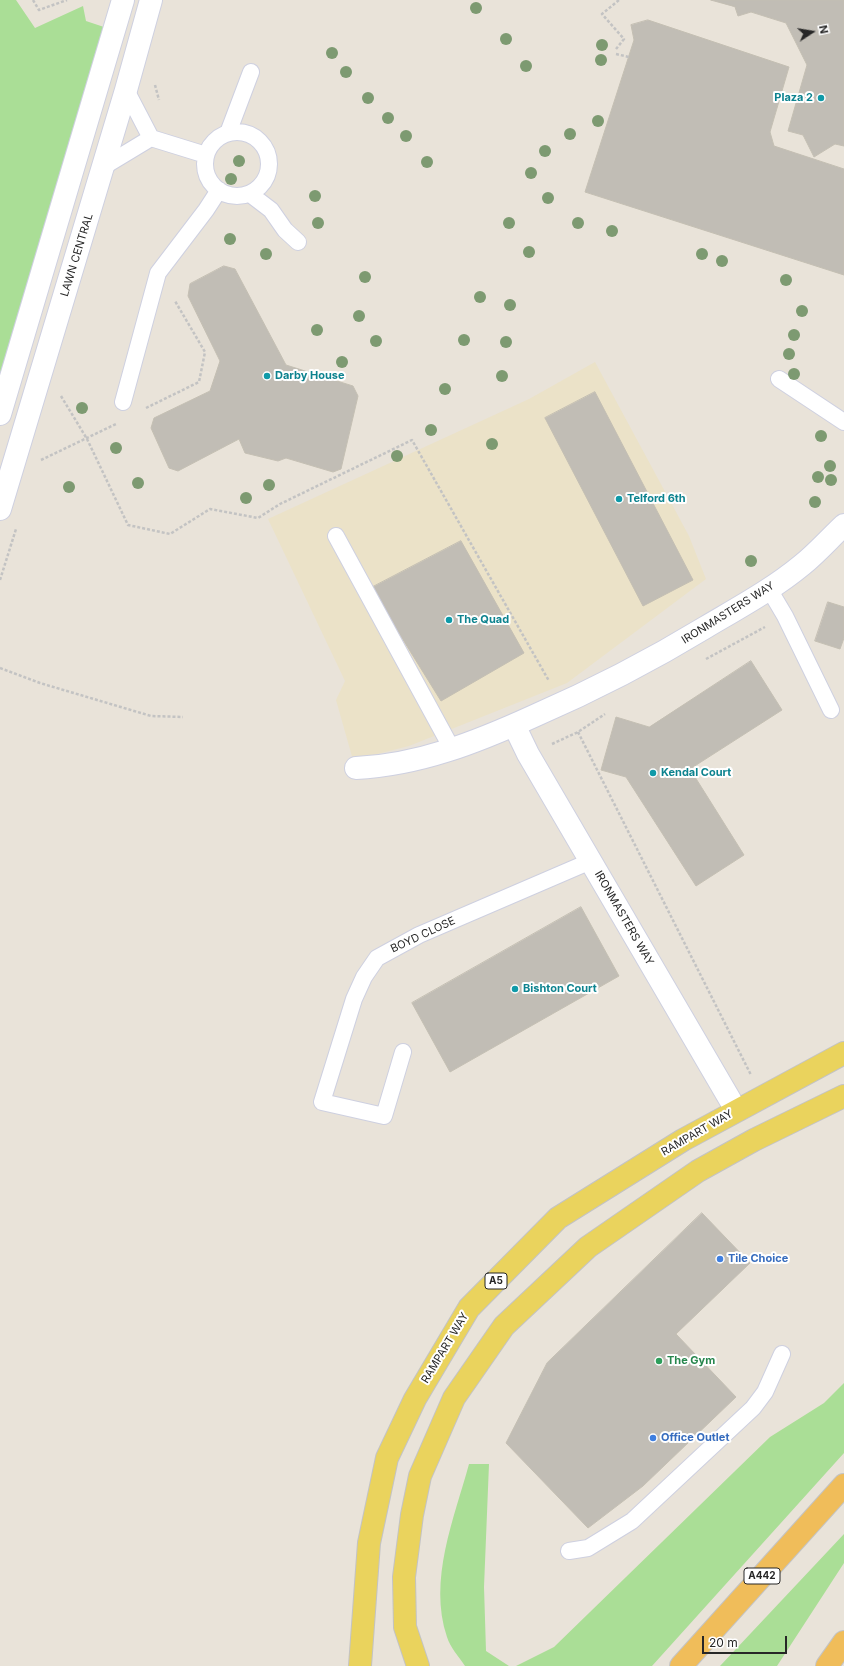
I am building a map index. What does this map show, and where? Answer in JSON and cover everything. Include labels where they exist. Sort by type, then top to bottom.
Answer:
[{"type":"highway","name":"A442","points":[[681,1666],[844,1485]]},
{"type":"highway","points":[[827,1666],[844,1642]]},
{"type":"main road","name":"RAMPART WAY","points":[[360,1666],[368,1544],[387,1458],[415,1399],[469,1308],[558,1218],[683,1140],[844,1053]]},
{"type":"main road","points":[[418,1666],[405,1627],[404,1577],[412,1516],[420,1476],[454,1398],[504,1326],[588,1247],[698,1171],[754,1140],[844,1096]]},
{"type":"street","points":[[0,414],[123,0]]},
{"type":"street","name":"LAWN CENTRAL","points":[[0,509],[126,90],[151,0]]},
{"type":"street","name":"IRONMASTERS WAY","points":[[356,768],[385,766],[452,749],[514,725],[595,689],[658,656],[769,589],[802,565],[844,525]]},
{"type":"street","name":"IRONMASTERS WAY","points":[[514,725],[528,754],[736,1110]]},
{"type":"lane","points":[[228,133],[251,72]]},
{"type":"lane","points":[[126,90],[151,138],[206,155]]},
{"type":"lane","points":[[244,132],[259,139],[268,153],[269,169],[263,184],[250,194],[234,196],[219,190],[209,181],[205,168],[206,155],[211,145],[218,138],[228,133],[244,132]]},
{"type":"lane","points":[[103,167],[151,138]]},
{"type":"lane","points":[[123,402],[158,273],[206,210],[219,190]]},
{"type":"lane","points":[[250,194],[271,210],[285,230],[298,242]]},
{"type":"lane","points":[[778,379],[844,422]]},
{"type":"lane","points":[[336,536],[452,749]]},
{"type":"lane","points":[[769,589],[785,616],[831,710]]},
{"type":"lane","name":"BOYD CLOSE","points":[[403,1052],[384,1116],[322,1102],[354,999],[364,978],[377,958],[419,935],[591,861]]},
{"type":"lane","points":[[569,1550],[588,1548],[632,1521],[753,1408],[765,1392],[782,1354]]},
{"type":"path","points":[[33,0],[39,10],[67,0]]},
{"type":"path","points":[[616,49],[624,40],[602,14],[619,0]]},
{"type":"path","points":[[616,54],[629,57]]},
{"type":"path","points":[[123,402],[122,407],[142,410],[199,382],[205,352],[158,273]]},
{"type":"path","points":[[37,462],[121,421]]},
{"type":"path","points":[[0,667],[40,683],[151,716],[183,717]]},
{"type":"path","points":[[578,732],[754,1082]]},
{"type":"shaded area","points":[[595,362],[689,536],[706,579],[567,683],[409,746],[353,760],[336,700],[345,681],[268,519],[529,399]]},
{"type":"green space","points":[[0,0],[16,0],[35,28],[83,6],[86,21],[104,27],[0,376]]},
{"type":"green space","points":[[844,1383],[844,1453],[652,1666],[516,1666],[554,1647],[770,1437],[824,1403]]},
{"type":"green space","points":[[469,1464],[489,1464],[484,1587],[486,1651],[509,1666],[465,1666],[448,1641],[442,1615],[440,1594],[445,1550]]},
{"type":"green space","points":[[844,1534],[844,1563],[777,1666],[720,1666]]},
{"type":"building","name":"Plaza 2","points":[[711,0],[844,0],[844,146],[835,144],[814,157],[803,135],[788,131],[807,65],[786,23],[751,12],[738,16],[735,7]]},
{"type":"building","points":[[648,20],[789,67],[770,132],[774,146],[844,169],[844,275],[585,192],[634,40],[631,25]]},
{"type":"building","name":"Darby House","points":[[224,266],[235,269],[286,365],[353,386],[358,396],[341,469],[333,472],[286,458],[278,461],[245,453],[239,439],[178,471],[169,468],[151,428],[154,418],[210,391],[220,361],[188,296],[190,284]]},
{"type":"building","name":"Telford 6th","points":[[595,392],[693,580],[643,606],[545,418]]},
{"type":"building","name":"The Quad","points":[[461,541],[524,653],[441,701],[371,588]]},
{"type":"building","points":[[828,602],[844,607],[844,638],[840,649],[815,641]]},
{"type":"building","name":"Kendal Court","points":[[751,661],[782,710],[690,769],[744,855],[696,886],[626,777],[601,770],[616,717],[649,727]]},
{"type":"building","name":"Bishton Court","points":[[581,907],[619,976],[450,1072],[412,1003]]},
{"type":"building","points":[[702,1213],[750,1263],[676,1334],[736,1397],[643,1486],[588,1528],[506,1443],[547,1363]]},
{"type":"place","name":"Plaza 2","points":[[821,98]]},
{"type":"place","name":"Darby House","points":[[267,376]]},
{"type":"place","name":"Telford 6th","points":[[619,499]]},
{"type":"place","name":"The Quad","points":[[449,620]]},
{"type":"place","name":"Kendal Court","points":[[653,773]]},
{"type":"place","name":"Bishton Court","points":[[515,989]]},
{"type":"place","name":"Tile Choice","points":[[720,1259]]},
{"type":"place","name":"The Gym","points":[[659,1361]]},
{"type":"place","name":"Office Outlet","points":[[653,1438]]}]
